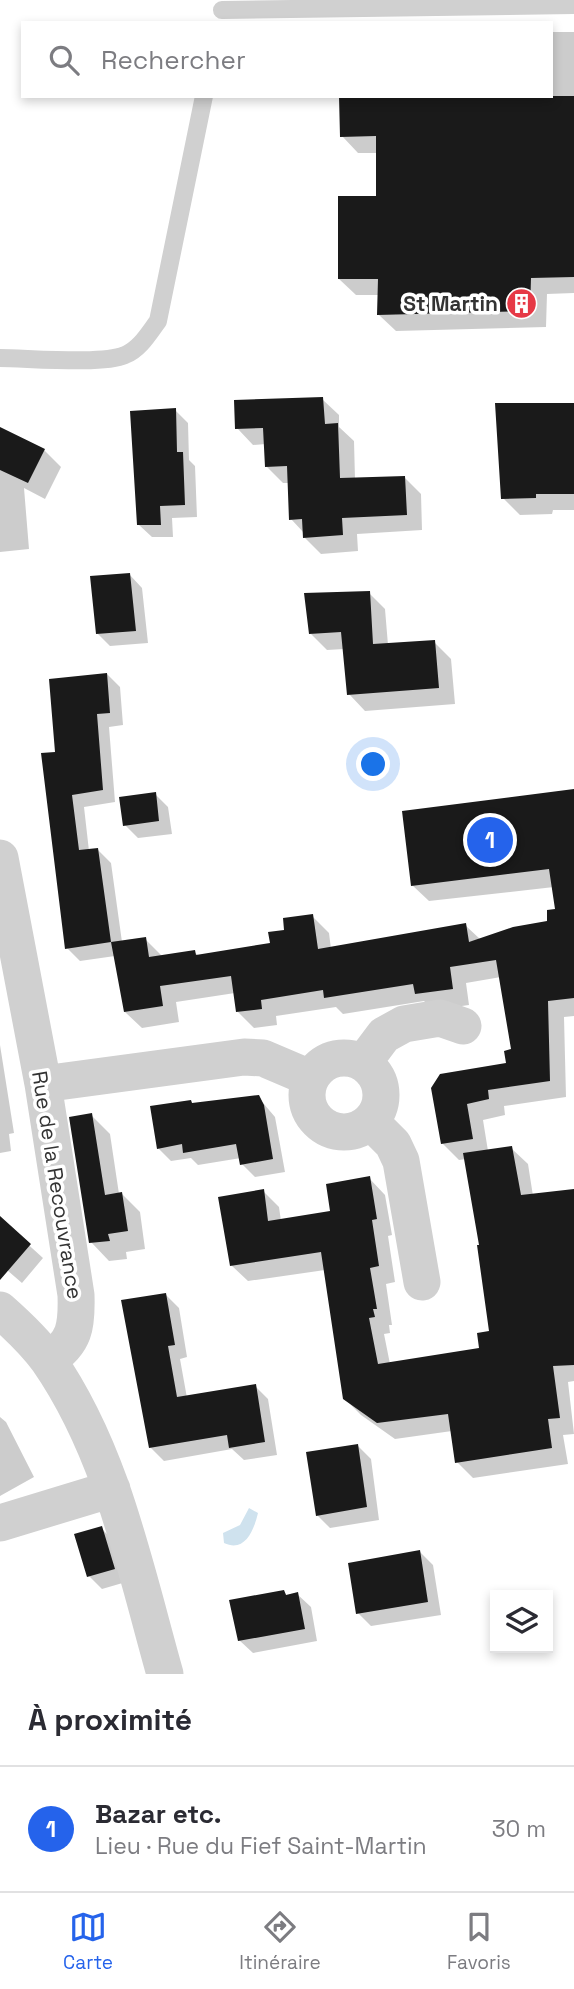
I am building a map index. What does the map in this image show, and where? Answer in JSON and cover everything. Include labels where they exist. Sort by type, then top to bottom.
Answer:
[{"type":"street","name":"Rue de la Recouvrance","points":[[0,859],[43,1084],[76,1295],[74,1329],[69,1343],[48,1360]]},
{"type":"street","points":[[363,1063],[384,1035],[404,1024],[440,1018],[463,1026]]},
{"type":"street","points":[[43,1084],[244,1057],[263,1058],[310,1078]]},
{"type":"street","points":[[340,1057],[363,1063],[372,1070],[381,1091],[381,1102],[370,1121],[361,1128],[338,1132],[318,1122],[310,1112],[307,1101],[310,1078],[317,1068],[340,1057]]},
{"type":"street","points":[[370,1121],[393,1144],[401,1161],[422,1282]]},
{"type":"street","points":[[0,1310],[48,1360],[74,1404],[111,1489],[165,1674]]},
{"type":"street","points":[[0,1523],[111,1489]]},
{"type":"lane","points":[[222,11],[574,5]]},
{"type":"lane","points":[[0,358],[97,360],[124,356],[145,340],[158,321],[204,98]]},
{"type":"water","points":[[249,1508],[258,1513],[247,1538],[238,1545],[224,1543],[223,1533],[240,1525]]},
{"type":"building","points":[[574,96],[574,277],[531,278],[530,311],[377,315],[378,279],[338,279],[338,196],[376,196],[376,136],[340,137],[339,98]]},
{"type":"building","points":[[323,397],[325,424],[338,423],[340,478],[405,476],[407,515],[342,518],[343,535],[303,538],[302,519],[289,520],[287,466],[265,467],[263,428],[235,429],[234,400]]},
{"type":"building","points":[[495,403],[574,403],[574,494],[536,494],[536,498],[501,499]]},
{"type":"building","points":[[176,408],[177,452],[183,452],[185,505],[160,506],[161,525],[137,525],[130,411]]},
{"type":"building","points":[[0,427],[45,449],[28,483],[0,470]]},
{"type":"building","points":[[130,573],[136,631],[96,634],[90,576]]},
{"type":"building","points":[[370,591],[373,644],[435,640],[439,688],[347,695],[341,632],[309,634],[304,593]]},
{"type":"building","points":[[107,673],[110,713],[97,714],[103,790],[72,795],[79,850],[98,848],[111,942],[65,949],[41,753],[55,752],[49,679]]},
{"type":"building","points":[[574,789],[574,998],[548,1001],[550,1081],[488,1090],[489,1099],[467,1104],[473,1139],[441,1144],[431,1088],[440,1074],[506,1063],[504,1051],[511,1049],[496,960],[450,967],[453,989],[415,994],[413,984],[324,998],[323,990],[261,1000],[262,1009],[236,1012],[231,976],[160,986],[163,1006],[124,1012],[111,942],[146,937],[149,957],[195,950],[196,955],[270,943],[268,932],[284,930],[283,918],[313,914],[318,949],[466,923],[469,942],[513,927],[547,921],[547,910],[555,909],[549,869],[411,886],[402,811]]},
{"type":"building","points":[[156,792],[159,821],[123,826],[119,797]]},
{"type":"building","points":[[259,1095],[264,1105],[273,1159],[240,1165],[236,1144],[183,1153],[182,1144],[157,1149],[150,1106]]},
{"type":"building","points":[[92,1113],[105,1195],[122,1192],[128,1231],[108,1234],[110,1241],[89,1243],[69,1117]]},
{"type":"building","points":[[512,1146],[521,1195],[574,1189],[574,1365],[553,1366],[560,1418],[548,1419],[552,1448],[455,1463],[448,1414],[377,1423],[343,1399],[321,1252],[230,1266],[218,1197],[264,1189],[268,1221],[330,1211],[326,1184],[370,1176],[377,1219],[372,1220],[379,1266],[370,1268],[377,1309],[373,1309],[375,1317],[369,1318],[378,1364],[479,1348],[477,1333],[489,1331],[479,1245],[463,1153]]},
{"type":"building","points":[[0,1216],[31,1244],[0,1280]]},
{"type":"building","points":[[166,1293],[175,1345],[168,1346],[177,1397],[256,1384],[265,1442],[229,1448],[227,1435],[149,1448],[121,1300]]},
{"type":"building","points":[[358,1444],[367,1507],[316,1516],[306,1452]]},
{"type":"building","points":[[102,1526],[115,1569],[87,1577],[74,1534]]},
{"type":"building","points":[[420,1550],[428,1602],[356,1614],[348,1563]]},
{"type":"building","points":[[284,1590],[286,1595],[298,1592],[305,1629],[238,1641],[229,1600]]},
{"type":"place","name":"St Martin","points":[[521,304]]},
{"type":"place","name":"Bazar etc.","points":[[490,840]]}]
